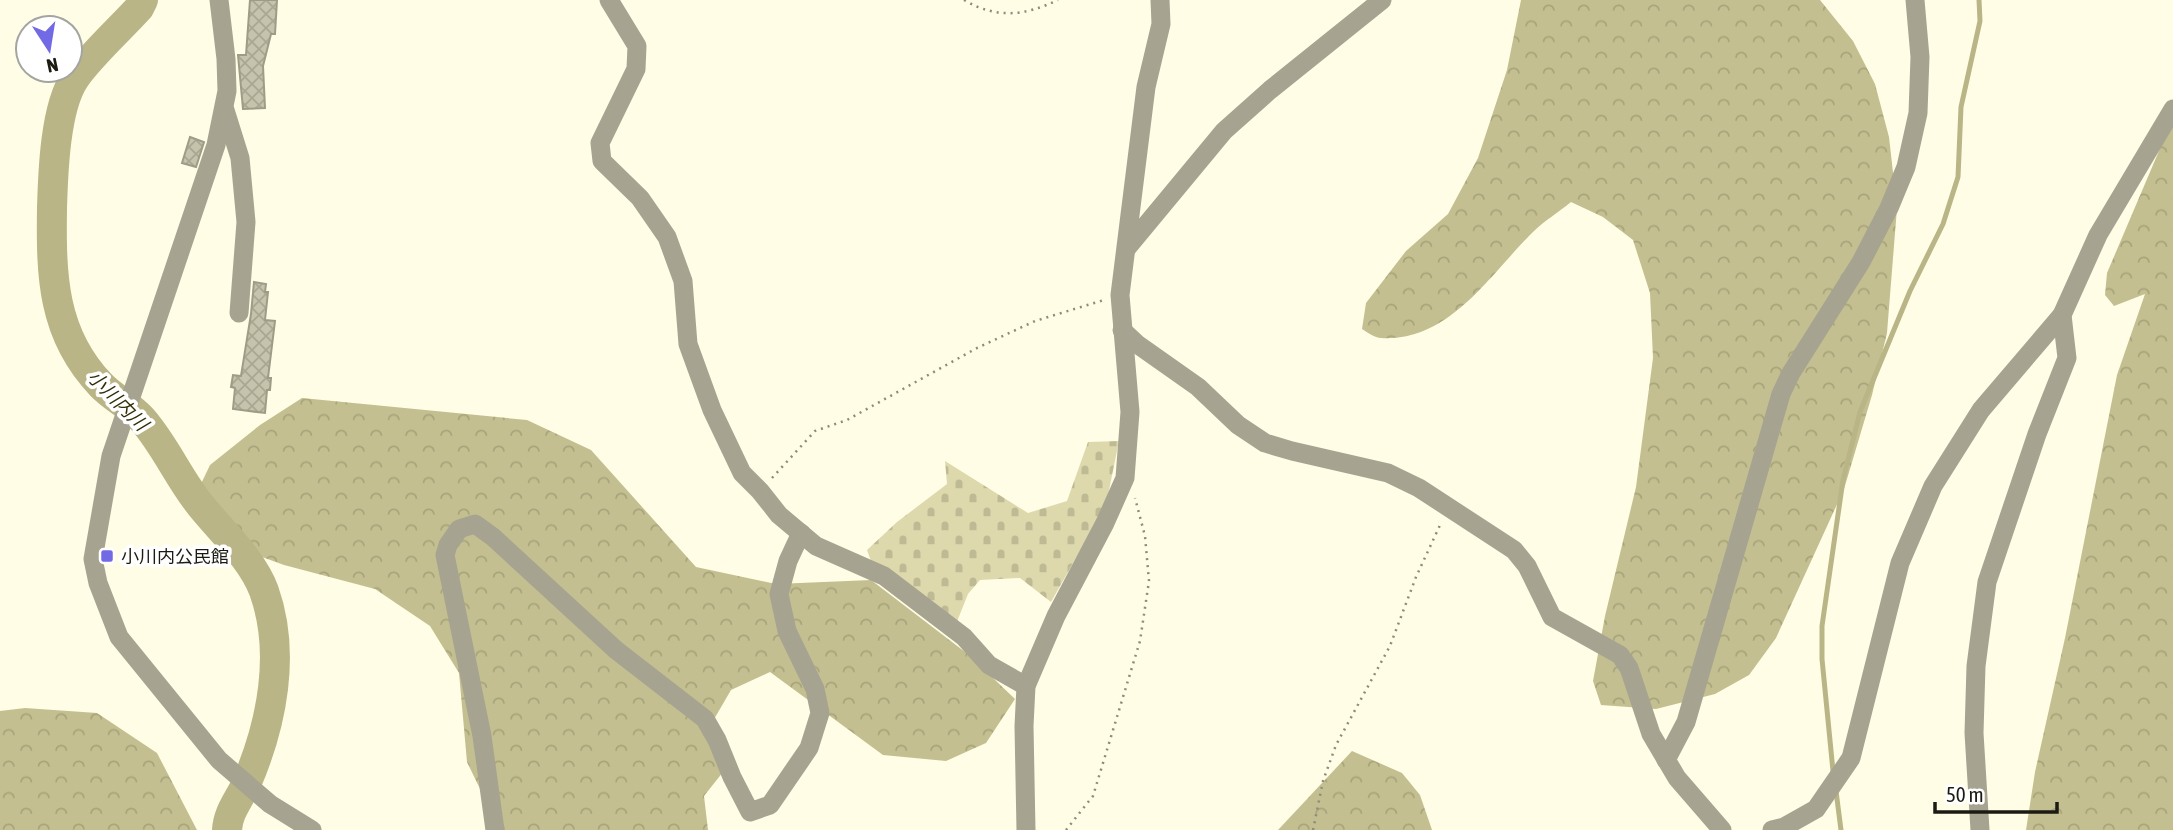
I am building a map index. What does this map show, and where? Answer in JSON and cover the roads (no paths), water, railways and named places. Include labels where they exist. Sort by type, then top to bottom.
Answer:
[{"type":"street","points":[[219,0],[227,91],[216,145],[111,456],[93,559],[99,583],[120,637],[219,761],[270,804],[312,830]]},
{"type":"street","points":[[609,0],[618,19],[637,46],[636,69],[617,113],[600,143],[603,161],[640,198],[667,237],[682,281],[688,344],[712,411],[742,473],[761,491],[779,516],[816,546],[884,576],[964,637],[989,665],[1026,686]]},
{"type":"street","points":[[1026,830],[1026,686],[1056,616],[1105,523],[1125,478],[1130,412],[1120,295],[1146,87],[1161,24],[1160,0]]},
{"type":"street","points":[[1126,249],[1224,131],[1270,90],[1382,0]]},
{"type":"street","points":[[1665,760],[1686,722],[1781,394],[1791,373],[1861,262],[1889,208],[1906,167],[1918,113],[1920,57],[1916,0]]},
{"type":"street","points":[[223,106],[240,159],[246,222],[239,313]]},
{"type":"street","points":[[1772,830],[1784,827],[1816,809],[1851,758],[1900,564],[1934,485],[1980,410],[2062,316],[2098,235],[2173,109]]},
{"type":"street","points":[[1980,830],[1974,733],[1975,693],[1987,582],[2037,434],[2067,358],[2062,316]]},
{"type":"street","points":[[1122,330],[1137,344],[1198,387],[1238,425],[1265,443],[1388,473],[1419,488],[1514,550],[1527,566],[1552,617],[1620,655],[1629,668],[1645,723],[1665,760],[1722,830]]},
{"type":"street","points":[[495,830],[482,736],[445,555],[459,529],[475,524],[494,537],[616,650],[705,719],[750,812],[771,805],[809,748],[820,713],[815,689],[787,631],[779,594],[788,561],[801,533]]},
{"type":"waterway","name":"小川内川","points":[[143,0],[139,8],[81,70],[68,90],[59,123],[53,177],[54,280],[64,324],[85,366],[106,390],[138,414],[150,429],[193,496],[252,568],[264,591],[274,639],[273,688],[256,759],[232,811],[227,830]]},
{"type":"waterway","points":[[1833,771],[1822,659],[1822,626],[1843,480],[1860,412],[1910,291],[1943,224],[1958,177],[1961,107],[1980,21],[1979,0]]},
{"type":"waterway","points":[[1836,791],[1841,830]]},
{"type":"place","name":"小川内公民館","points":[[107,556]]}]
